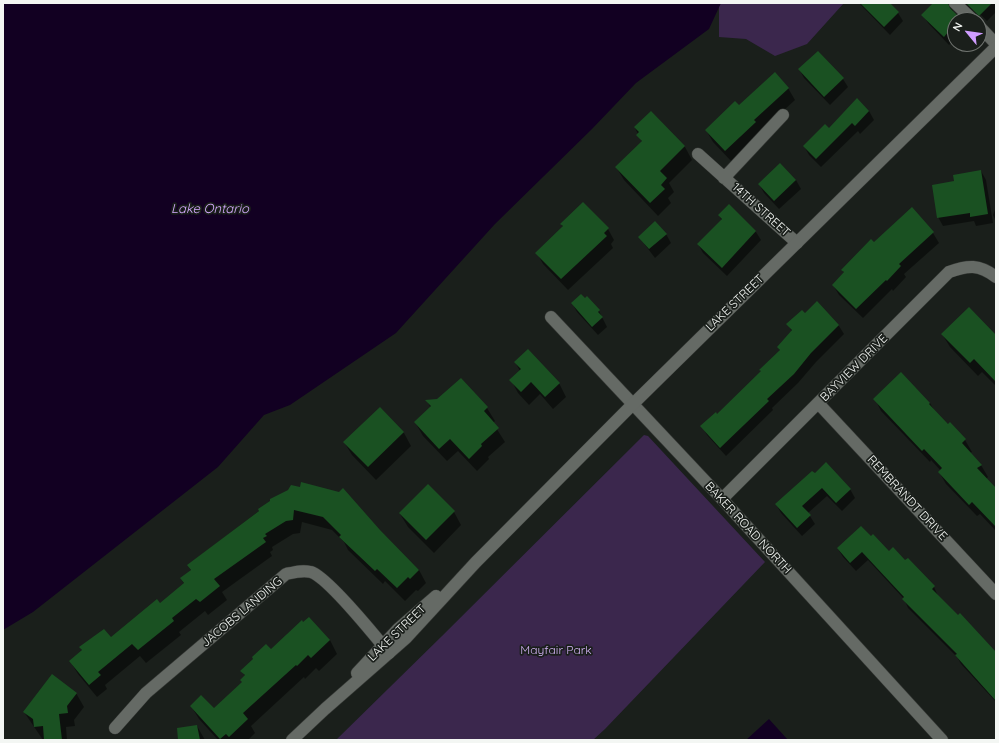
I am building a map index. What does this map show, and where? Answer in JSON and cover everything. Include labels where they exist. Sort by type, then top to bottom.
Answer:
[{"type":"street","points":[[955,3],[965,12]]},
{"type":"street","points":[[987,35],[996,45]]},
{"type":"street","name":"LAKE STREET","points":[[292,740],[476,562],[632,404],[797,243],[996,45]]},
{"type":"street","name":"14TH STREET","points":[[724,178],[783,115]]},
{"type":"street","name":"14TH STREET","points":[[698,154],[797,243]]},
{"type":"street","name":"BAYVIEW DRIVE","points":[[722,499],[949,272],[966,265],[988,270],[996,277]]},
{"type":"street","name":"BAKER ROAD NORTH","points":[[551,317],[722,499],[942,740]]},
{"type":"street","name":"REMBRANDT DRIVE","points":[[818,403],[996,594]]},
{"type":"street","name":"JACOBS LANDING","points":[[115,728],[146,693],[286,574],[292,572],[312,572],[325,581],[386,649]]},
{"type":"green space","points":[[721,3],[844,3],[807,44],[775,56],[746,39],[719,37],[719,6]]},
{"type":"green space","name":"Mayfair Park","points":[[644,435],[648,436],[765,562],[605,729],[593,740],[336,740],[442,636]]},
{"type":"water","name":"Lake Ontario","points":[[3,3],[721,3],[709,29],[636,83],[592,129],[495,224],[396,333],[290,405],[264,415],[218,467],[33,612],[3,630]]},
{"type":"water","points":[[769,719],[788,740],[746,740]]},
{"type":"building","points":[[860,3],[890,3],[899,12],[884,27]]},
{"type":"building","points":[[933,3],[948,3],[954,12],[947,12],[947,33],[944,37],[921,15]]},
{"type":"building","points":[[966,3],[992,3],[983,12],[975,12]]},
{"type":"building","points":[[818,51],[844,78],[824,97],[798,69]]},
{"type":"building","points":[[775,72],[789,88],[754,120],[756,122],[725,151],[705,130],[735,101],[739,105]]},
{"type":"building","points":[[857,98],[869,111],[855,126],[852,123],[816,159],[803,146],[825,124],[829,128]]},
{"type":"building","points":[[651,111],[685,146],[660,171],[667,178],[661,185],[665,189],[650,203],[615,167],[642,141],[636,135],[639,132],[634,127]]},
{"type":"building","points":[[780,163],[796,180],[774,201],[758,184]]},
{"type":"building","points":[[981,170],[988,214],[970,217],[970,213],[937,218],[932,185],[954,181],[953,175]]},
{"type":"building","points":[[583,202],[609,228],[604,233],[607,236],[561,279],[535,253],[563,226],[560,224]]},
{"type":"building","points":[[729,204],[756,231],[722,268],[697,244],[722,219],[718,215]]},
{"type":"building","points":[[912,207],[934,232],[899,264],[901,266],[887,281],[886,280],[856,309],[832,285],[844,272],[841,270],[871,239],[874,242]]},
{"type":"building","points":[[655,221],[667,234],[649,249],[638,237]]},
{"type":"building","points":[[581,294],[585,298],[587,296],[600,310],[598,312],[603,317],[592,327],[571,303]]},
{"type":"building","points":[[817,301],[839,325],[811,353],[794,374],[767,399],[769,401],[720,448],[700,426],[716,412],[717,414],[761,371],[759,370],[780,350],[777,347],[792,330],[786,324],[802,310],[805,313]]},
{"type":"building","points":[[969,307],[996,335],[996,382],[974,359],[970,363],[941,334]]},
{"type":"building","points":[[528,349],[560,383],[545,397],[531,382],[521,392],[509,380],[521,369],[514,362]]},
{"type":"building","points":[[901,372],[948,424],[950,422],[966,439],[962,443],[982,465],[977,468],[996,488],[996,527],[972,502],[969,505],[938,472],[942,468],[924,449],[922,451],[873,399]]},
{"type":"building","points":[[461,378],[488,407],[484,411],[499,428],[481,444],[482,446],[469,459],[450,439],[439,449],[414,422],[431,406],[425,400],[437,399]]},
{"type":"building","points":[[380,407],[404,432],[368,467],[343,442]]},
{"type":"building","points":[[826,462],[851,489],[836,503],[822,488],[802,506],[811,515],[797,528],[775,504],[812,471],[815,473]]},
{"type":"building","points":[[301,482],[339,492],[343,488],[380,530],[419,570],[410,579],[408,577],[397,588],[377,569],[375,571],[339,537],[341,535],[323,517],[294,510],[293,520],[286,521],[265,534],[267,536],[263,538],[266,542],[214,579],[220,586],[200,602],[196,599],[172,618],[174,621],[138,650],[132,644],[98,672],[101,675],[89,685],[69,661],[82,650],[79,647],[104,629],[111,637],[157,599],[160,603],[184,583],[180,578],[191,570],[187,565],[259,511],[258,509],[270,501],[270,499],[288,490],[291,485],[300,487]]},
{"type":"building","points":[[428,484],[455,511],[426,540],[399,513]]},
{"type":"building","points":[[861,526],[871,536],[873,534],[889,551],[893,547],[905,560],[908,558],[935,586],[932,589],[958,615],[960,613],[996,652],[996,701],[955,655],[957,654],[902,599],[904,597],[862,552],[850,563],[837,548]]},
{"type":"building","points":[[309,617],[330,640],[311,658],[308,655],[297,666],[296,665],[243,713],[248,719],[229,737],[226,734],[220,739],[190,706],[201,695],[214,708],[242,682],[240,680],[245,675],[240,671],[253,659],[252,657],[266,644],[271,649],[302,620],[303,622]]},
{"type":"building","points":[[52,674],[77,693],[67,706],[68,713],[59,714],[62,740],[44,740],[43,726],[34,727],[33,719],[23,712]]},
{"type":"building","points":[[197,725],[200,740],[178,740],[177,728]]}]
